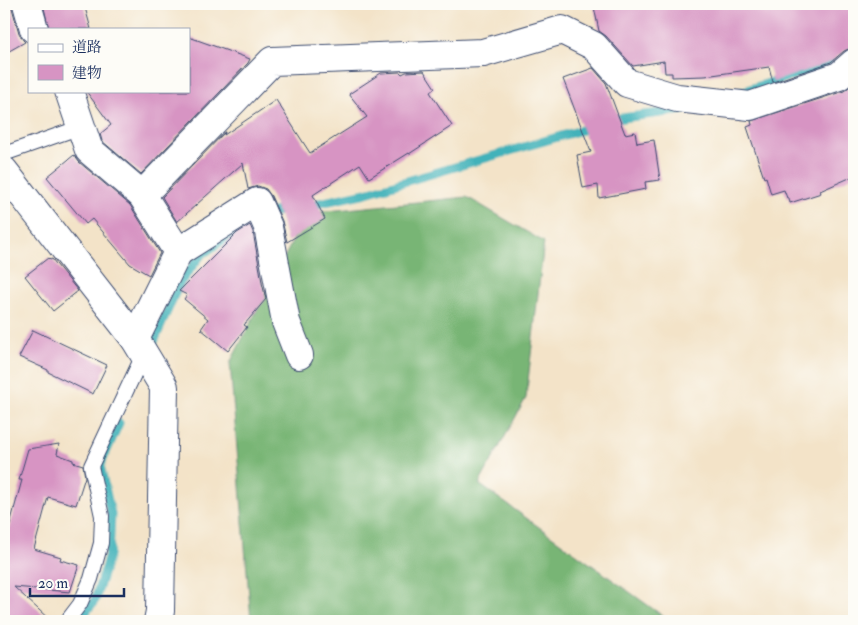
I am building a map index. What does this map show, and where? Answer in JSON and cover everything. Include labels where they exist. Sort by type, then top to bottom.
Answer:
[{"type":"street","points":[[27,4],[34,28]]},
{"type":"street","points":[[142,195],[272,61],[483,53],[562,30],[594,46],[627,83],[677,98],[750,106],[839,76],[854,63]]},
{"type":"street","points":[[68,92],[88,150],[142,195],[178,252]]},
{"type":"street","points":[[4,172],[139,346],[164,387],[160,611],[158,621]]},
{"type":"street","points":[[139,346],[178,252],[257,202],[268,227],[286,322],[299,354]]},
{"type":"lane","points":[[4,154],[81,128]]},
{"type":"lane","points":[[67,621],[80,604],[92,579],[101,543],[102,516],[92,466],[139,346]]},
{"type":"green space","points":[[467,197],[544,242],[526,398],[479,484],[670,621],[251,621],[230,363],[307,213]]},
{"type":"building","points":[[4,4],[12,4],[19,33],[25,42],[4,54]]},
{"type":"building","points":[[43,4],[84,4],[91,28],[49,28]]},
{"type":"building","points":[[602,4],[647,4],[647,7],[685,4],[854,4],[854,48],[844,51],[831,62],[773,82],[769,67],[705,76],[672,77],[672,73],[665,73],[664,61],[633,66],[606,36],[599,31],[594,7],[602,6]]},
{"type":"building","points":[[190,37],[250,59],[141,174],[102,141],[100,134],[111,125],[87,92],[190,92]]},
{"type":"building","points":[[593,68],[606,83],[625,134],[635,132],[637,143],[654,140],[660,180],[645,182],[646,189],[599,198],[598,185],[583,188],[577,155],[591,152],[563,79]]},
{"type":"building","points":[[424,71],[435,88],[430,92],[452,126],[369,178],[360,164],[313,195],[325,219],[287,242],[282,221],[271,196],[266,189],[258,186],[248,189],[243,163],[177,222],[162,197],[225,132],[224,135],[276,100],[310,153],[367,117],[349,94],[381,73],[400,72],[402,74]]},
{"type":"building","points":[[854,83],[854,176],[820,191],[821,193],[790,203],[784,190],[771,194],[747,127],[752,125],[751,121],[844,91]]},
{"type":"building","points":[[74,155],[79,162],[130,205],[160,253],[149,275],[130,264],[92,219],[86,224],[47,177]]},
{"type":"building","points":[[250,225],[266,299],[244,325],[247,327],[228,351],[201,329],[208,319],[184,299],[187,295],[179,291],[237,233]]},
{"type":"building","points":[[48,258],[52,259],[78,291],[53,311],[25,276]]},
{"type":"building","points":[[33,330],[107,365],[93,394],[19,357]]},
{"type":"building","points":[[59,444],[57,454],[83,465],[85,477],[76,505],[48,497],[34,549],[61,557],[60,560],[79,565],[70,592],[14,587],[51,621],[4,621],[4,527],[9,528],[22,480],[19,480],[28,449]]},
{"type":"waterway","points":[[731,95],[816,68],[829,60]]},
{"type":"waterway","points":[[610,122],[622,118],[683,110]]},
{"type":"waterway","points":[[306,206],[366,193],[592,127]]},
{"type":"waterway","points":[[149,353],[179,284],[201,255],[235,232],[271,213],[289,209]]},
{"type":"waterway","points":[[79,621],[95,600],[109,555],[111,514],[100,466],[119,423]]}]
